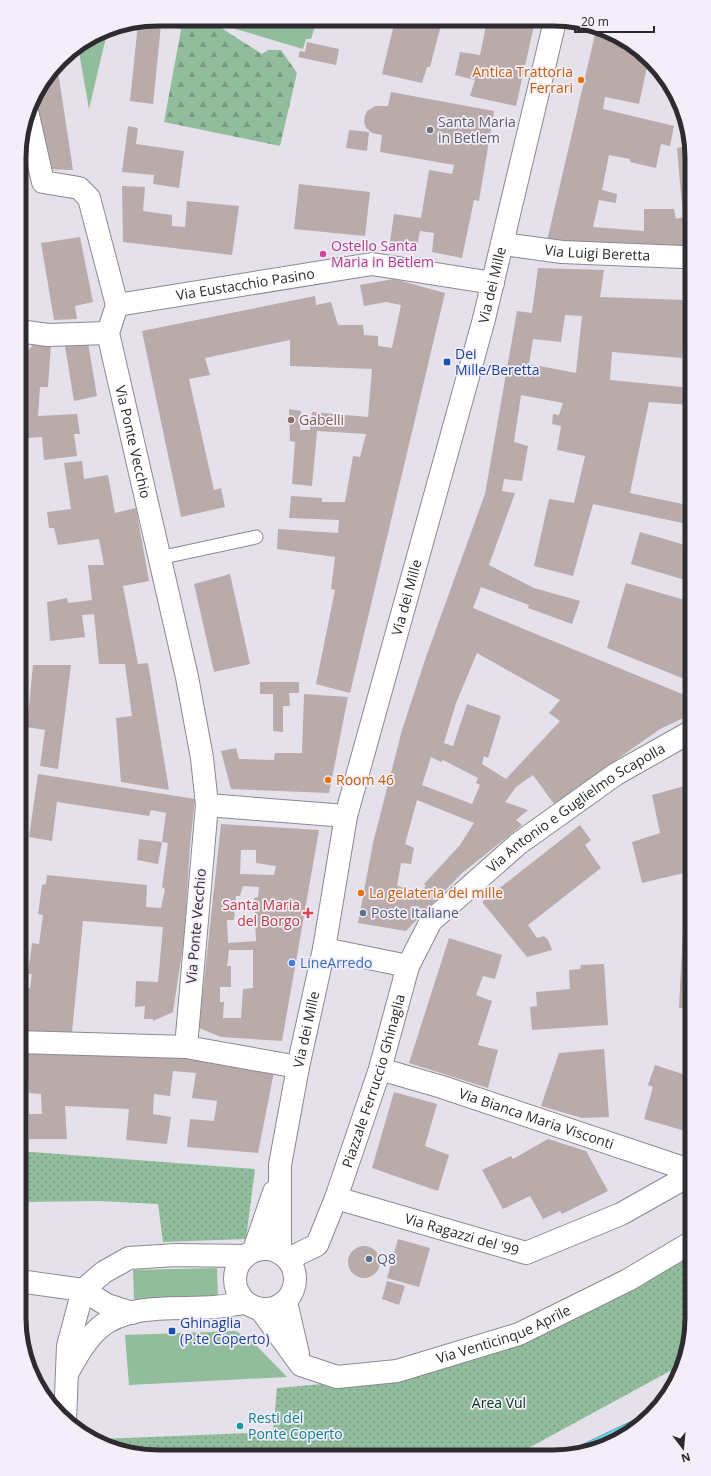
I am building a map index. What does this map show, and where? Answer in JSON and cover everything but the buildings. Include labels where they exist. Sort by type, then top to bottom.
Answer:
[{"type":"street","name":"Via dei Mille","points":[[250,1253],[278,1178],[298,1067],[324,949],[346,816],[493,283],[555,26]]},
{"type":"street","points":[[26,332],[48,334],[108,333],[117,305],[89,198],[78,188],[43,182],[30,124]]},
{"type":"street","name":"Via Luigi Beretta","points":[[503,244],[562,252],[685,257]]},
{"type":"street","name":"Via Eustacchio Pasino","points":[[117,305],[372,264],[493,283]]},
{"type":"street","name":"Via Ponte Vecchio","points":[[108,333],[188,684],[202,758],[207,804],[186,1047]]},
{"type":"street","name":"Via Antonio e Guglielmo Scapolla","points":[[408,966],[431,921],[518,844],[616,774],[685,734]]},
{"type":"street","points":[[207,804],[346,816]]},
{"type":"street","points":[[324,949],[408,966]]},
{"type":"street","name":"Piazzale Ferruccio Ghinaglia","points":[[284,1256],[317,1245],[336,1198],[380,1069],[408,966]]},
{"type":"street","points":[[26,1042],[186,1047],[298,1067]]},
{"type":"street","name":"Via Bianca Maria Visconti","points":[[380,1069],[442,1087],[685,1171]]},
{"type":"street","name":"Via Ragazzi del '99","points":[[336,1198],[526,1252],[621,1214],[685,1177]]},
{"type":"street","name":"Via dei Mille","points":[[278,1178],[284,1256]]},
{"type":"street","name":"Via Venticinque Aprile","points":[[301,1365],[337,1377],[397,1371],[511,1336],[628,1280],[685,1246]]},
{"type":"street","points":[[65,1376],[82,1347],[98,1329],[114,1319],[132,1313],[162,1309],[253,1306],[269,1310],[286,1302],[292,1294],[295,1276],[284,1256],[270,1249],[250,1253],[129,1258],[104,1272],[83,1290],[68,1346],[65,1376],[65,1411]]},
{"type":"street","points":[[250,1253],[240,1262],[234,1279],[235,1288],[253,1306],[301,1365]]},
{"type":"street","points":[[26,1282],[83,1290],[107,1306],[132,1313]]},
{"type":"street","points":[[82,1347],[89,1309],[83,1290]]},
{"type":"street","points":[[286,1302],[301,1365]]},
{"type":"lane","points":[[160,558],[256,537]]},
{"type":"green space","points":[[182,26],[218,26],[262,54],[268,50],[281,50],[297,73],[280,146],[164,122]]},
{"type":"green space","points":[[225,26],[315,26],[311,39],[306,39],[303,49]]},
{"type":"green space","points":[[106,36],[89,109],[79,53]]},
{"type":"green space","points":[[26,1152],[255,1169],[246,1239],[163,1242],[158,1204],[99,1201],[26,1202]]},
{"type":"green space","name":"Area Vul","points":[[685,1255],[685,1327],[675,1368],[525,1450],[158,1450],[124,1446],[105,1439],[273,1432],[277,1388],[402,1377]]},
{"type":"green space","points":[[217,1268],[218,1297],[134,1299],[133,1270]]},
{"type":"green space","points":[[236,1331],[254,1343],[287,1377],[129,1385],[125,1335]]},
{"type":"water","points":[[639,1418],[626,1428],[611,1436],[596,1443],[575,1448]]},
{"type":"place","name":"Antica Trattoria Ferrari","points":[[581,80]]},
{"type":"place","name":"Santa Maria in Betlem","points":[[430,130]]},
{"type":"place","name":"Ostello Santa Maria in Betlem","points":[[323,254]]},
{"type":"place","name":"Dei Mille/Beretta","points":[[447,362]]},
{"type":"place","name":"Gabelli","points":[[291,420]]},
{"type":"place","name":"Room 46","points":[[328,780]]},
{"type":"place","name":"La gelateria dei mille","points":[[361,893]]},
{"type":"place","name":"Santa Maria del Borgo","points":[[308,913]]},
{"type":"place","name":"Poste Italiane","points":[[363,913]]},
{"type":"place","name":"LineArredo","points":[[292,963]]},
{"type":"place","name":"Q8","points":[[369,1259]]},
{"type":"place","name":"Ghinaglia (P.te Coperto)","points":[[172,1331]]},
{"type":"place","name":"Resti del Ponte Coperto","points":[[240,1426]]}]
